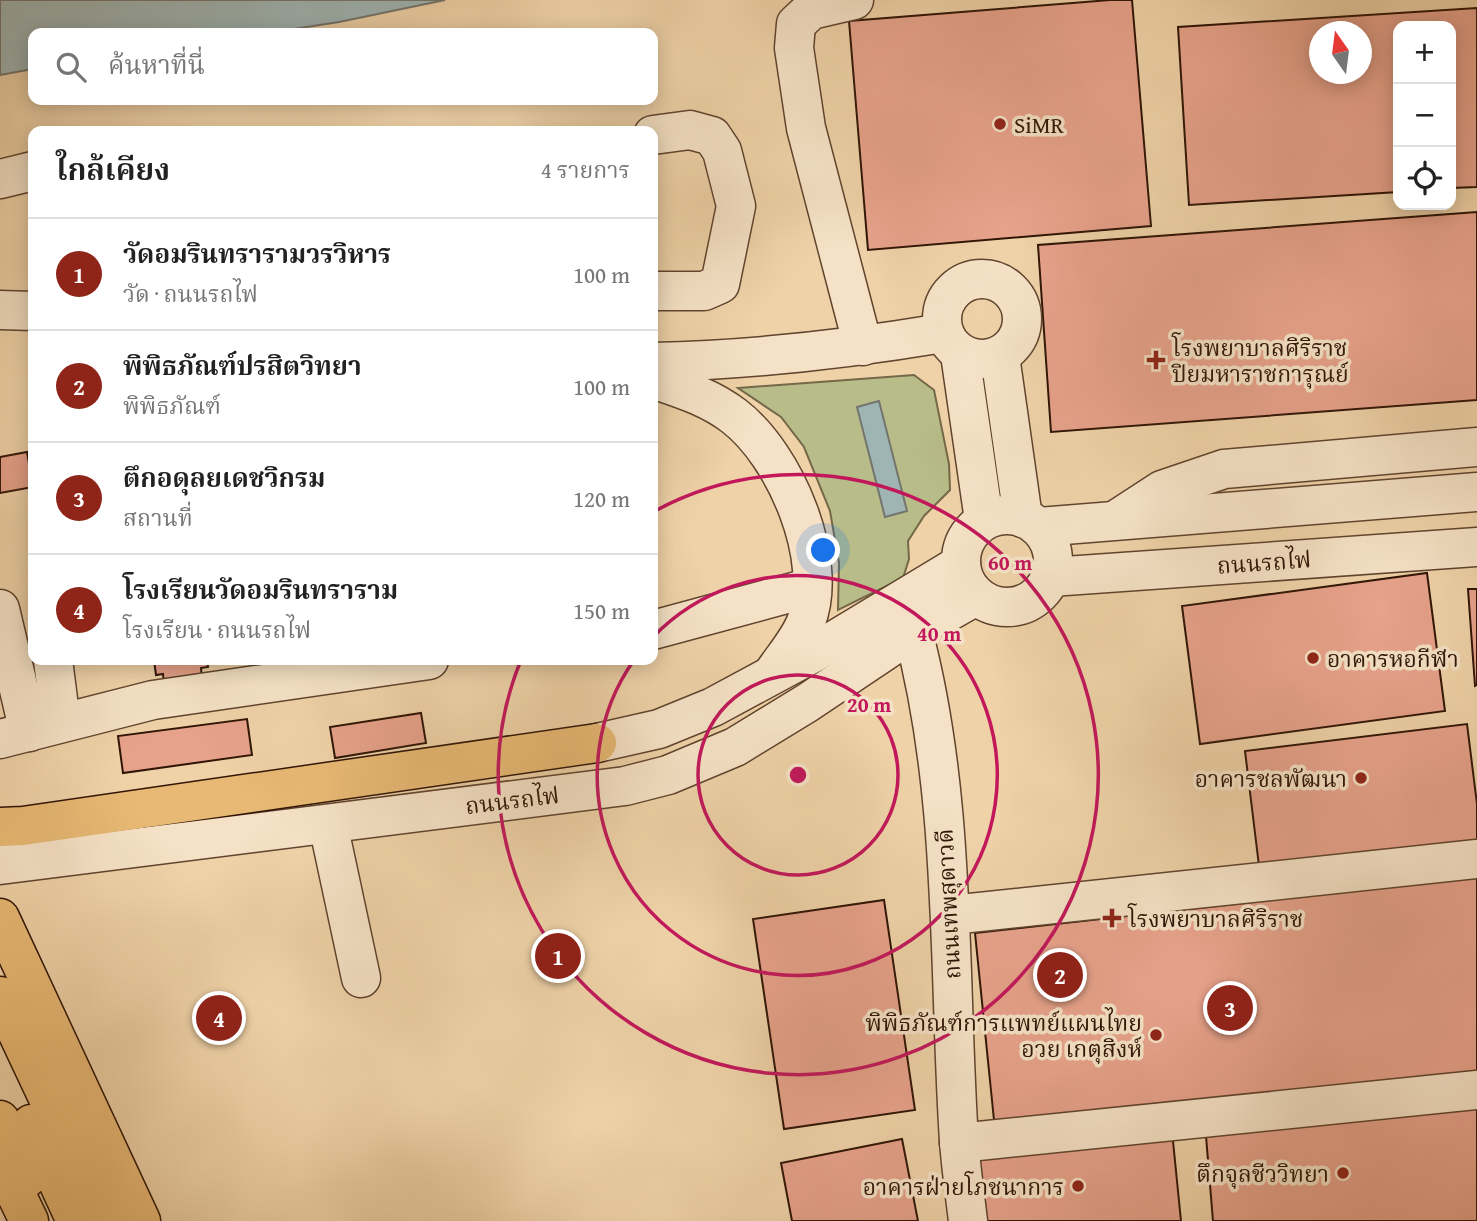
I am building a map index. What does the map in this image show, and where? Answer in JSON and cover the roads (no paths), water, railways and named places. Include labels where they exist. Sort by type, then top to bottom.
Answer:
[{"type":"main road","points":[[0,827],[597,743]]},
{"type":"main road","points":[[0,918],[141,1221]]},
{"type":"main road","points":[[0,996],[106,1221]]},
{"type":"main road","points":[[0,1058],[76,1221]]},
{"type":"main road","points":[[0,1120],[47,1221]]},
{"type":"main road","points":[[0,1161],[29,1221]]},
{"type":"street","points":[[854,0],[811,10],[796,24],[794,48],[806,128],[863,346]]},
{"type":"street","points":[[658,134],[690,130],[712,136],[722,151],[736,206],[720,285],[704,291],[658,290]]},
{"type":"street","points":[[0,179],[28,172]]},
{"type":"street","points":[[658,362],[716,361],[863,346],[952,343],[973,359],[986,360],[1000,356],[1011,348],[1022,324],[1022,311],[1017,298],[997,281],[971,280],[959,286],[949,295],[941,320],[952,343],[984,520]]},
{"type":"street","points":[[0,310],[28,311]]},
{"type":"street","points":[[1000,356],[1031,523],[1050,542],[1054,559],[1051,577],[1042,592],[1027,603],[1010,608],[992,605],[969,580],[964,546],[973,530],[984,520],[1005,515],[1031,523],[1114,521],[1477,492]]},
{"type":"street","points":[[658,381],[706,396],[737,418],[760,444],[793,494],[809,551],[812,587],[806,622],[773,674]]},
{"type":"street","points":[[1114,521],[1162,490],[1224,469],[1477,447]]},
{"type":"street","name":"ถนนรถไฟ","points":[[1051,577],[1477,547]]},
{"type":"street","points":[[597,743],[659,729],[687,719],[773,674],[969,580]]},
{"type":"street","name":"ถนนรถไฟ","points":[[0,865],[625,786],[668,775],[735,747],[807,702],[913,632],[969,580]]},
{"type":"street","points":[[658,629],[812,587]]},
{"type":"street","points":[[0,609],[30,731]]},
{"type":"street","name":"ถนนเทพสุดาวดี","points":[[913,632],[923,669],[938,750],[951,915],[959,1143],[968,1221]]},
{"type":"street","points":[[30,731],[51,665]]},
{"type":"street","points":[[30,731],[153,700],[394,665]]},
{"type":"street","points":[[328,824],[361,978]]},
{"type":"street","points":[[951,915],[1477,859]]},
{"type":"street","points":[[959,1143],[1477,1090]]},
{"type":"water","points":[[0,0],[445,0],[300,28],[28,28],[28,70],[0,75]]},
{"type":"water","points":[[879,401],[907,511],[885,517],[857,407]]},
{"type":"place","name":"SiMR","points":[[1000,124]]},
{"type":"place","name":"โรงพยาบาลศิริราช ปิยมหาราชการุณย์","points":[[1156,360]]},
{"type":"place","name":"อาคารหอกีฬา","points":[[1313,658]]},
{"type":"place","name":"อาคารชลพัฒนา","points":[[1361,778]]},
{"type":"place","name":"โรงพยาบาลศิริราช","points":[[1112,918]]},
{"type":"place","name":"วัดอมรินทรารามวรวิหาร","points":[[558,956]]},
{"type":"place","name":"พิพิธภัณฑ์ปรสิตวิทยา","points":[[1060,975]]},
{"type":"place","name":"ตึกอดุลยเดชวิกรม","points":[[1230,1008]]},
{"type":"place","name":"โรงเรียนวัดอมรินทราราม","points":[[219,1018]]},
{"type":"place","name":"พิพิธภัณฑ์การแพทย์แผนไทย อวย เกตุสิงห์","points":[[1156,1035]]},
{"type":"place","name":"ตึกจุลชีววิทยา","points":[[1343,1173]]},
{"type":"place","name":"อาคารฝ่ายโภชนาการ","points":[[1078,1186]]}]
